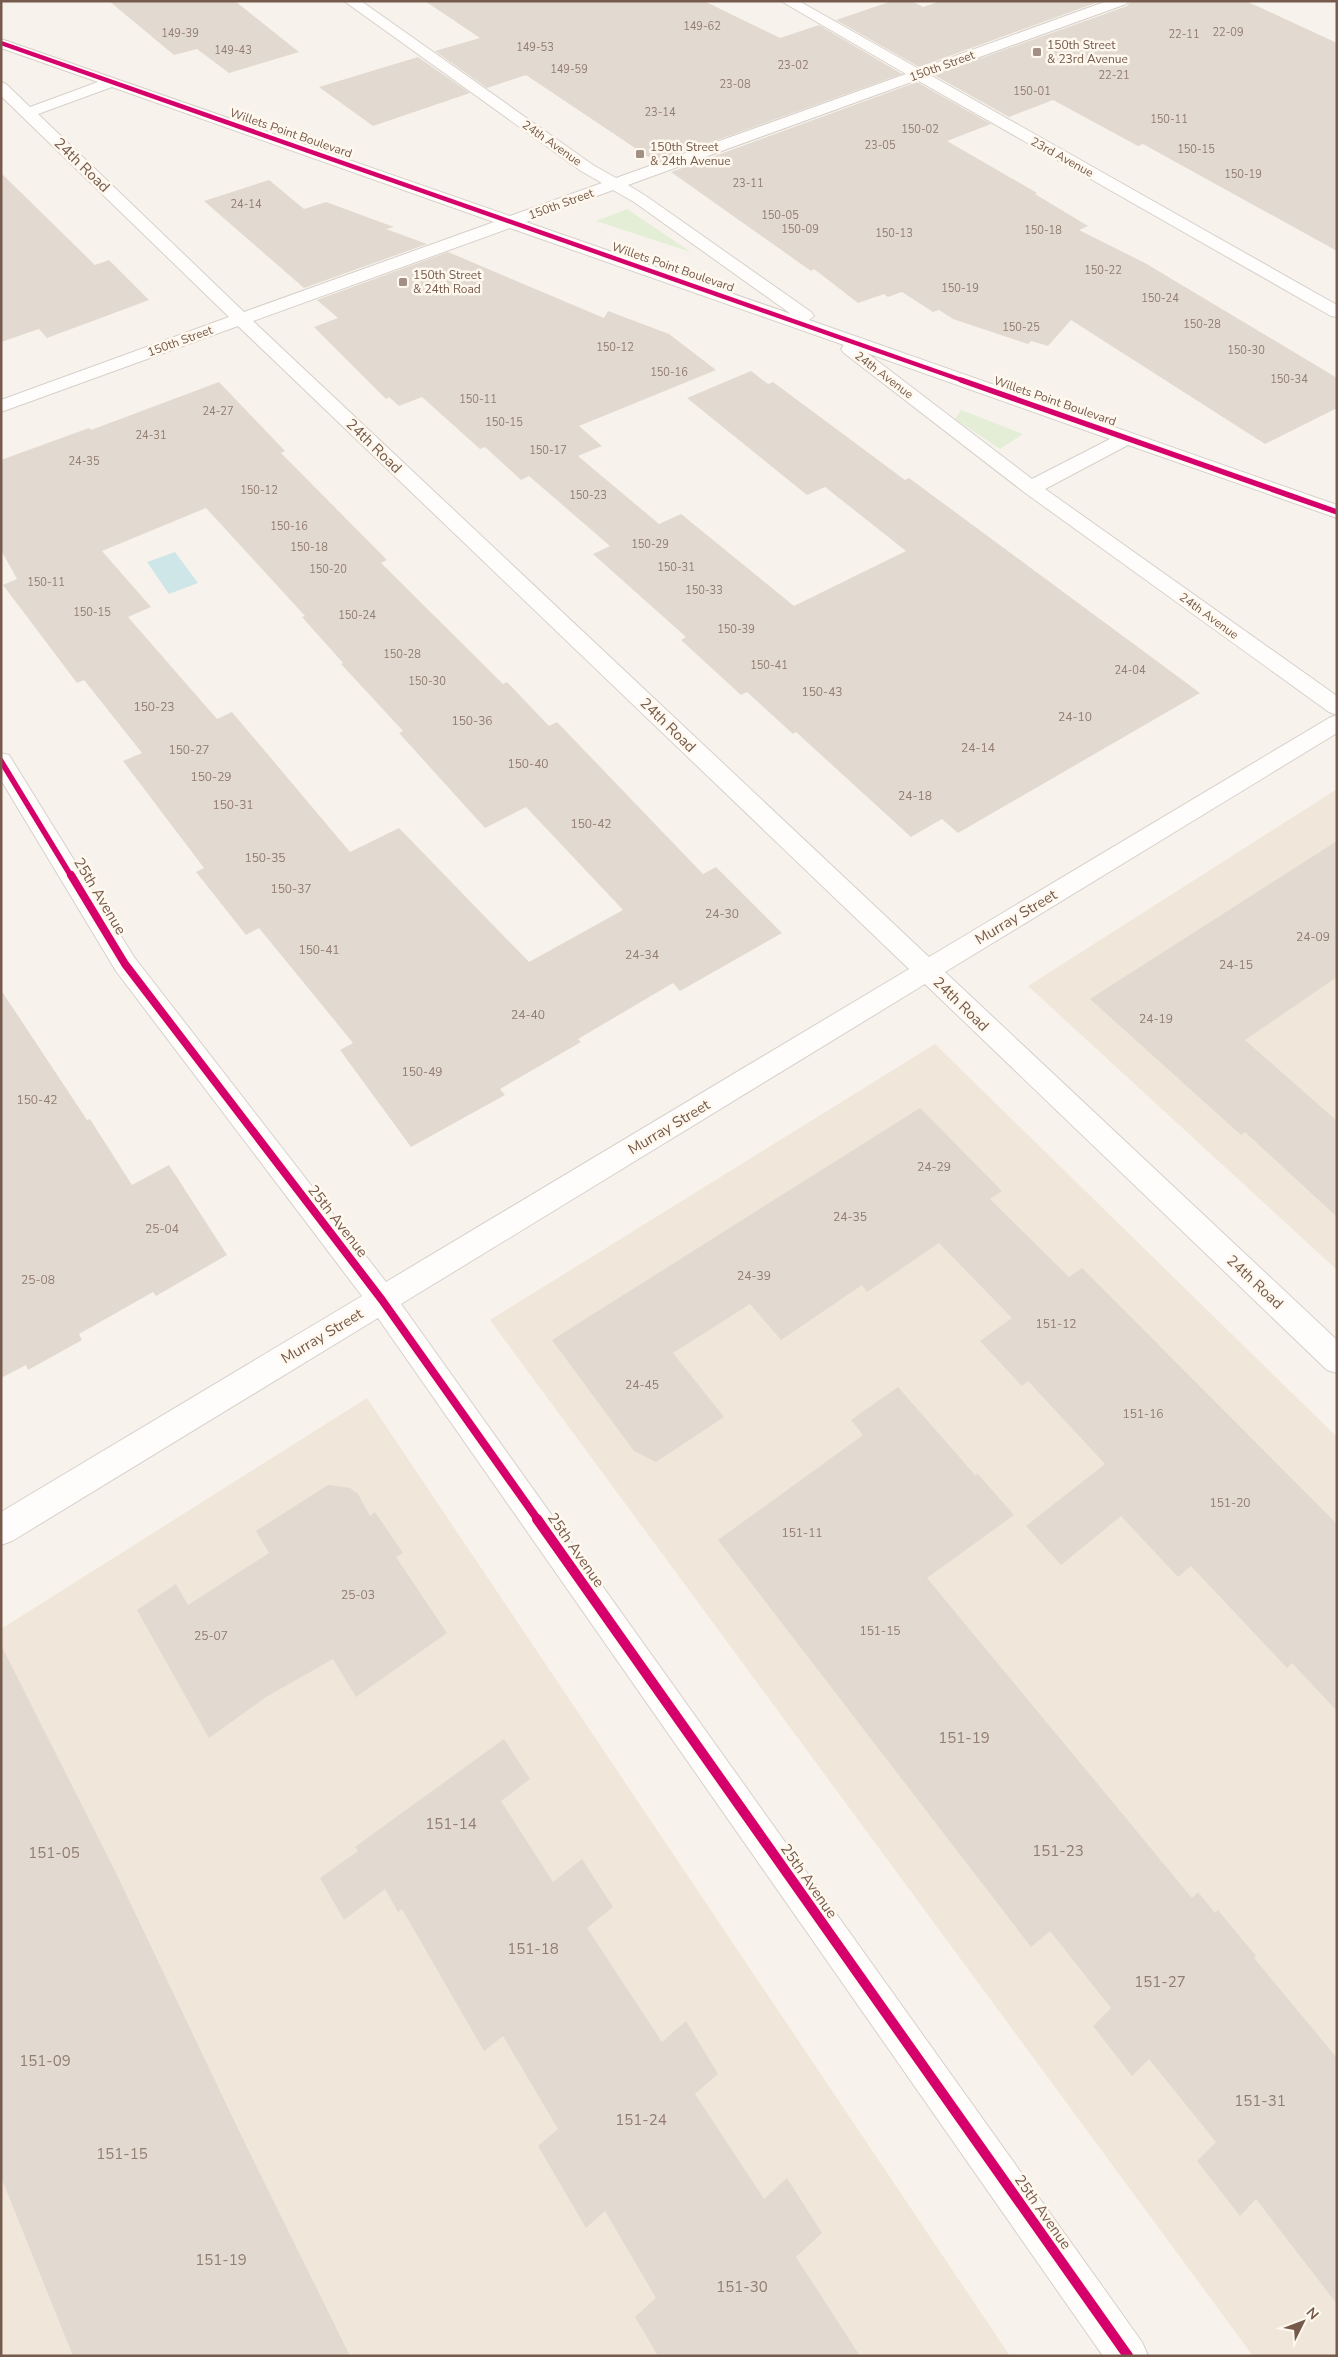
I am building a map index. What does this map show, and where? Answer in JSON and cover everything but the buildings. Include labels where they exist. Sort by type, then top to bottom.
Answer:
[{"type":"street","name":"24th Avenue","points":[[351,1],[587,168],[640,198],[832,335],[1031,488],[1337,707]]},
{"type":"street","name":"23rd Avenue","points":[[788,1],[1337,312]]},
{"type":"street","name":"150th Street","points":[[1,406],[1121,1]]},
{"type":"street","name":"Willets Point Boulevard","points":[[1,43],[1337,512]]},
{"type":"street","points":[[28,113],[112,82]]},
{"type":"street","name":"24th Road","points":[[1,87],[241,319],[1337,1360]]},
{"type":"street","points":[[1031,488],[1127,438]]},
{"type":"street","name":"Murray Street","points":[[1,1530],[1337,723]]},
{"type":"street","name":"25th Avenue","points":[[1,761],[125,964],[382,1300],[1128,2356]]},
{"type":"shaded area","points":[[1337,789],[1337,1270],[1028,986]]},
{"type":"shaded area","points":[[935,1044],[1337,1437],[1337,2356],[1253,2356],[490,1320]]},
{"type":"shaded area","points":[[367,1398],[1010,2356],[3,2356],[1,1629]]},
{"type":"green space","points":[[627,209],[691,252],[596,221]]},
{"type":"green space","points":[[961,410],[1023,434],[1000,449],[955,419]]},
{"type":"water","points":[[175,552],[198,583],[169,594],[147,562]]},
{"type":"cycle path","points":[[1,43],[1337,512]]},
{"type":"cycle path","points":[[1,761],[125,964],[382,1300],[1128,2356]]},
{"type":"place","name":"150th Street & 23rd Avenue","points":[[1037,52]]},
{"type":"place","name":"150th Street & 24th Avenue","points":[[640,154]]},
{"type":"place","name":"150th Street & 24th Road","points":[[403,282]]}]
